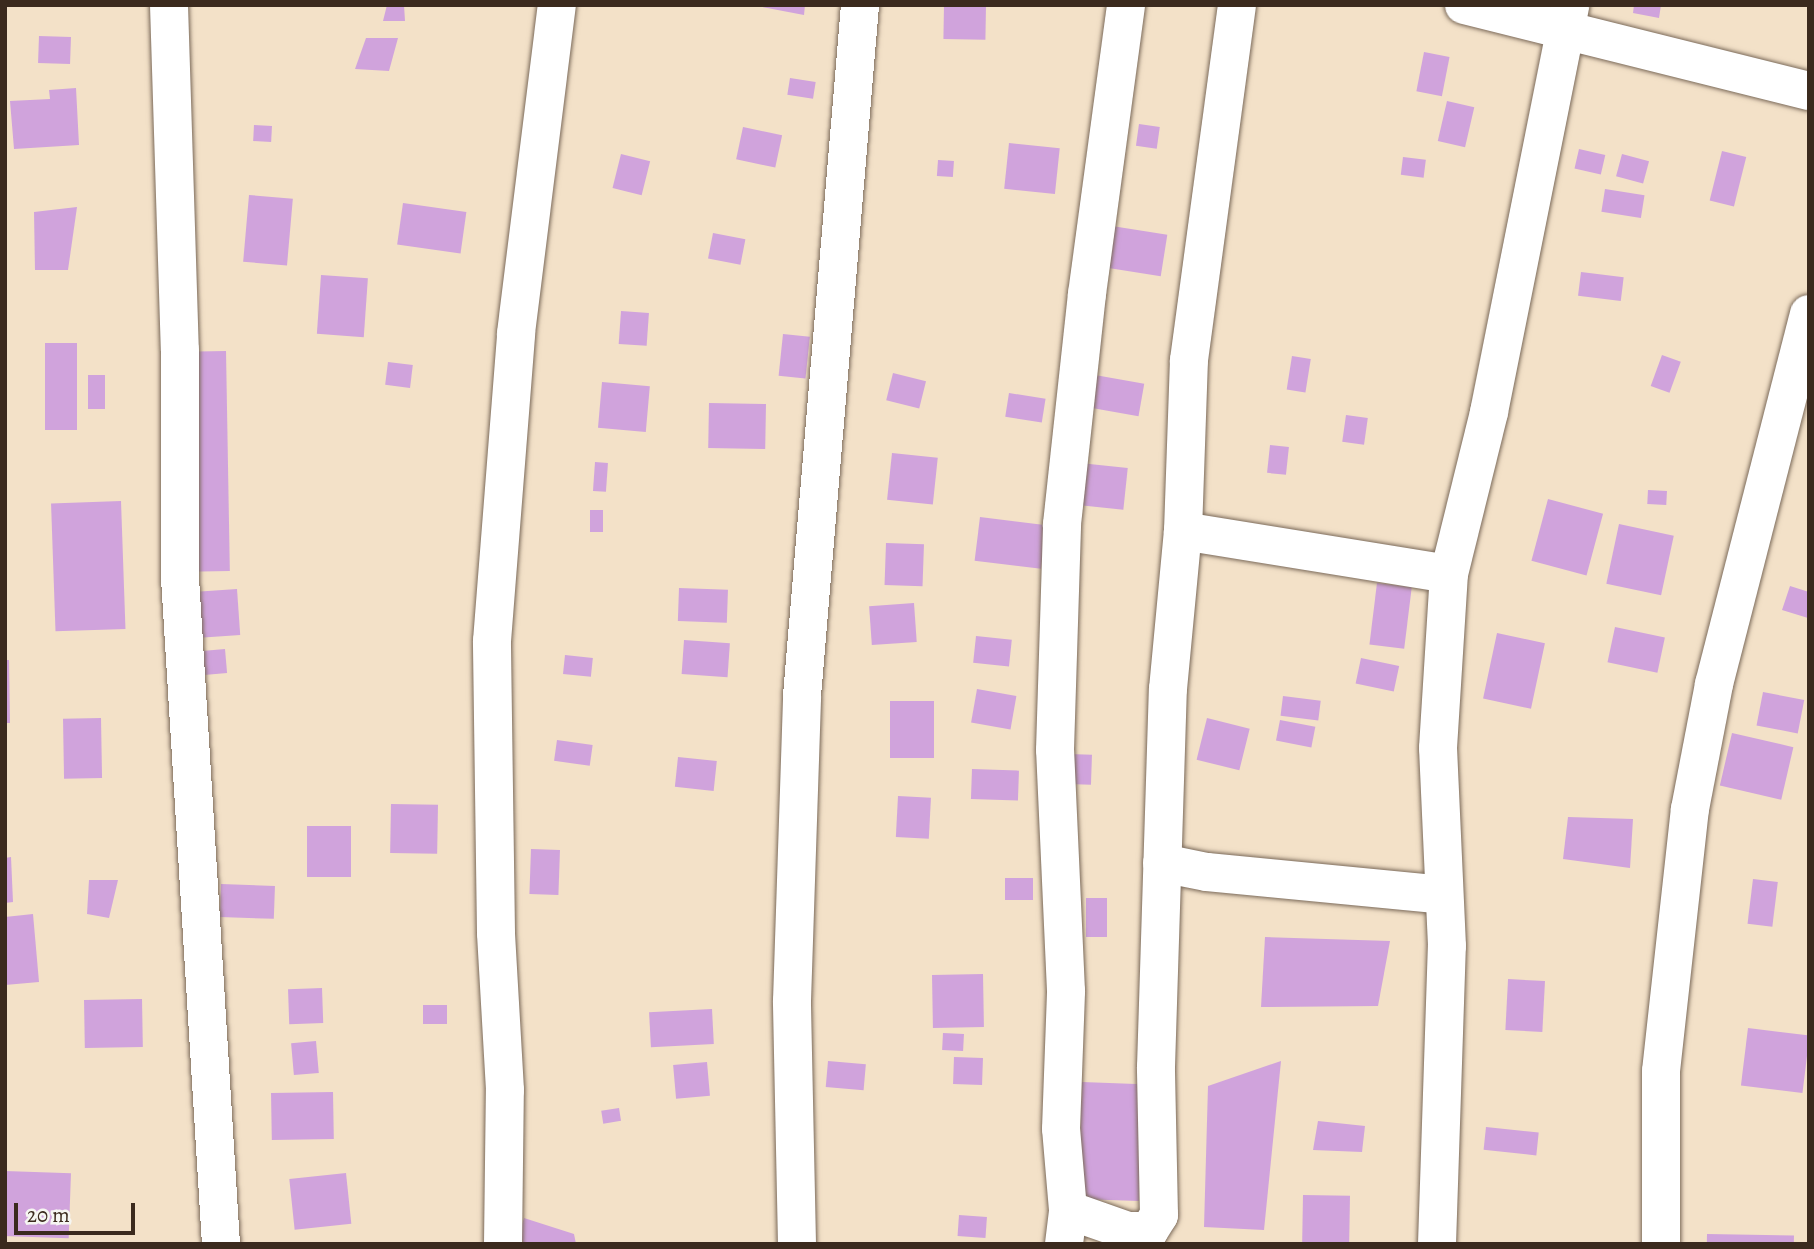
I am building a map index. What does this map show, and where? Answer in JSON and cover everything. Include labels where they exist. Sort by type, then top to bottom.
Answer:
[{"type":"street","points":[[169,5],[180,337],[180,578],[221,1244]]},
{"type":"street","points":[[503,1244],[505,1090],[496,933],[492,641],[516,333],[557,5]]},
{"type":"street","points":[[797,1244],[792,1001],[802,696],[860,5]]},
{"type":"street","points":[[1126,5],[1087,294],[1062,524],[1055,750],[1066,991],[1061,1129],[1066,1227],[1128,1231],[1149,1231],[1159,1215],[1156,1067],[1168,689],[1183,531],[1189,360],[1237,5]]},
{"type":"street","points":[[1464,5],[1568,17],[1809,91]]},
{"type":"street","points":[[1437,1244],[1447,946],[1438,748],[1449,574],[1489,412],[1568,17]]},
{"type":"street","points":[[1661,1244],[1661,1071],[1690,809],[1714,684],[1809,314]]},
{"type":"street","points":[[1183,531],[1449,574]]},
{"type":"street","points":[[1162,863],[1207,872],[1444,894]]},
{"type":"building","points":[[387,5],[404,5],[405,21],[383,21]]},
{"type":"building","points":[[752,5],[805,5],[804,15]]},
{"type":"building","points":[[944,5],[986,6],[985,40],[943,39]]},
{"type":"building","points":[[1634,5],[1661,5],[1659,18],[1633,13]]},
{"type":"building","points":[[39,36],[71,37],[70,64],[38,63]]},
{"type":"building","points":[[366,38],[398,38],[389,71],[355,69]]},
{"type":"building","points":[[1424,52],[1450,57],[1442,96],[1416,91]]},
{"type":"building","points":[[790,78],[816,82],[813,99],[787,95]]},
{"type":"building","points":[[76,88],[79,145],[14,149],[10,101],[50,99],[49,90]]},
{"type":"building","points":[[1447,101],[1474,107],[1465,147],[1438,141]]},
{"type":"building","points":[[1139,124],[1160,127],[1157,149],[1136,146]]},
{"type":"building","points":[[254,125],[272,126],[271,142],[253,141]]},
{"type":"building","points":[[743,127],[782,135],[775,168],[736,159]]},
{"type":"building","points":[[1009,143],[1060,148],[1055,194],[1004,189]]},
{"type":"building","points":[[1579,149],[1605,155],[1601,175],[1575,168]]},
{"type":"building","points":[[1722,151],[1746,157],[1734,207],[1710,200]]},
{"type":"building","points":[[621,154],[650,161],[642,195],[613,188]]},
{"type":"building","points":[[1622,154],[1649,161],[1643,183],[1616,176]]},
{"type":"building","points":[[1403,157],[1426,160],[1424,178],[1401,175]]},
{"type":"building","points":[[938,160],[954,161],[953,177],[937,176]]},
{"type":"building","points":[[1605,189],[1645,195],[1641,218],[1601,212]]},
{"type":"building","points":[[249,195],[293,199],[287,266],[243,262]]},
{"type":"building","points":[[403,203],[466,212],[461,253],[397,245]]},
{"type":"building","points":[[77,207],[68,270],[35,270],[34,212]]},
{"type":"building","points":[[1112,226],[1167,235],[1161,276],[1105,267]]},
{"type":"building","points":[[713,233],[745,239],[740,265],[708,259]]},
{"type":"building","points":[[1581,272],[1624,277],[1621,301],[1578,296]]},
{"type":"building","points":[[321,275],[368,278],[364,337],[317,334]]},
{"type":"building","points":[[621,311],[649,313],[647,346],[619,344]]},
{"type":"building","points":[[783,334],[810,337],[805,379],[779,376]]},
{"type":"building","points":[[45,343],[77,343],[77,430],[45,430]]},
{"type":"building","points":[[226,351],[230,571],[187,572],[183,352]]},
{"type":"building","points":[[1662,355],[1681,362],[1670,393],[1651,386]]},
{"type":"building","points":[[1292,356],[1311,359],[1305,393],[1287,390]]},
{"type":"building","points":[[388,362],[413,365],[410,388],[385,385]]},
{"type":"building","points":[[893,373],[926,381],[919,408],[886,400]]},
{"type":"building","points":[[88,375],[105,375],[105,409],[88,409]]},
{"type":"building","points":[[1095,375],[1144,384],[1139,416],[1089,407]]},
{"type":"building","points":[[602,382],[650,386],[646,432],[598,428]]},
{"type":"building","points":[[1009,393],[1046,399],[1042,422],[1005,417]]},
{"type":"building","points":[[709,403],[766,404],[765,449],[708,448]]},
{"type":"building","points":[[1346,415],[1368,418],[1364,445],[1342,442]]},
{"type":"building","points":[[1270,445],[1289,447],[1286,475],[1267,473]]},
{"type":"building","points":[[892,453],[938,458],[933,505],[887,500]]},
{"type":"building","points":[[595,462],[608,463],[606,492],[593,491]]},
{"type":"building","points":[[1080,463],[1128,468],[1123,510],[1076,505]]},
{"type":"building","points":[[1648,490],[1667,491],[1666,505],[1647,504]]},
{"type":"building","points":[[1548,499],[1603,514],[1586,576],[1531,561]]},
{"type":"building","points":[[121,501],[125,629],[56,631],[51,503]]},
{"type":"building","points":[[590,510],[603,510],[603,532],[590,532]]},
{"type":"building","points":[[980,517],[1047,525],[1041,569],[975,561]]},
{"type":"building","points":[[1619,524],[1674,536],[1661,595],[1606,584]]},
{"type":"building","points":[[886,543],[924,544],[923,586],[885,585]]},
{"type":"building","points":[[1377,583],[1412,587],[1404,649],[1369,645]]},
{"type":"building","points":[[1790,586],[1809,592],[1808,618],[1782,610]]},
{"type":"building","points":[[679,588],[728,590],[727,623],[678,621]]},
{"type":"building","points":[[237,589],[240,635],[196,638],[193,592]]},
{"type":"building","points":[[914,603],[917,642],[872,645],[869,606]]},
{"type":"building","points":[[1615,627],[1665,638],[1657,673],[1608,662]]},
{"type":"building","points":[[1497,633],[1545,643],[1531,709],[1483,699]]},
{"type":"building","points":[[976,636],[1012,640],[1009,667],[973,663]]},
{"type":"building","points":[[684,640],[730,643],[728,677],[682,674]]},
{"type":"building","points":[[225,649],[227,673],[204,675],[202,651]]},
{"type":"building","points":[[565,655],[593,658],[591,677],[563,674]]},
{"type":"building","points":[[1361,658],[1399,666],[1394,692],[1356,683]]},
{"type":"building","points":[[5,660],[9,660],[10,723],[5,723]]},
{"type":"building","points":[[977,689],[1016,696],[1010,729],[971,722]]},
{"type":"building","points":[[1763,692],[1804,700],[1798,733],[1757,725]]},
{"type":"building","points":[[1283,696],[1321,701],[1318,720],[1281,716]]},
{"type":"building","points":[[890,701],[934,701],[934,758],[890,758]]},
{"type":"building","points":[[101,718],[102,778],[64,779],[63,719]]},
{"type":"building","points":[[1207,718],[1250,729],[1239,770],[1197,760]]},
{"type":"building","points":[[1280,720],[1315,727],[1311,747],[1276,741]]},
{"type":"building","points":[[1732,733],[1793,747],[1781,800],[1720,786]]},
{"type":"building","points":[[557,740],[593,745],[590,766],[554,761]]},
{"type":"building","points":[[1069,754],[1092,755],[1091,785],[1068,784]]},
{"type":"building","points":[[678,757],[717,761],[714,791],[675,787]]},
{"type":"building","points":[[972,769],[1019,771],[1018,801],[971,799]]},
{"type":"building","points":[[898,796],[931,798],[929,839],[896,837]]},
{"type":"building","points":[[391,804],[438,805],[437,854],[390,853]]},
{"type":"building","points":[[1568,817],[1633,819],[1630,868],[1563,859]]},
{"type":"building","points":[[307,826],[351,826],[351,877],[307,877]]},
{"type":"building","points":[[531,849],[560,850],[558,895],[529,894]]},
{"type":"building","points":[[11,857],[13,902],[5,903],[5,858]]},
{"type":"building","points":[[1005,878],[1033,878],[1033,900],[1005,900]]},
{"type":"building","points":[[1753,879],[1778,882],[1772,927],[1748,924]]},
{"type":"building","points":[[89,880],[118,880],[109,918],[87,914]]},
{"type":"building","points":[[221,884],[275,886],[274,919],[220,917]]},
{"type":"building","points":[[1086,898],[1107,898],[1107,937],[1086,937]]},
{"type":"building","points":[[33,914],[39,982],[5,985],[5,917]]},
{"type":"building","points":[[1265,937],[1390,941],[1378,1006],[1261,1007]]},
{"type":"building","points":[[983,974],[984,1027],[933,1028],[932,975]]},
{"type":"building","points":[[1508,979],[1545,981],[1542,1032],[1505,1030]]},
{"type":"building","points":[[322,988],[323,1023],[289,1024],[288,989]]},
{"type":"building","points":[[142,999],[143,1047],[85,1048],[84,1000]]},
{"type":"building","points":[[423,1005],[447,1005],[447,1024],[423,1024]]},
{"type":"building","points":[[712,1009],[714,1044],[651,1047],[649,1012]]},
{"type":"building","points":[[1748,1028],[1809,1035],[1802,1093],[1741,1086]]},
{"type":"building","points":[[943,1033],[964,1034],[963,1051],[942,1050]]},
{"type":"building","points":[[316,1041],[319,1073],[294,1075],[291,1043]]},
{"type":"building","points":[[954,1057],[983,1058],[982,1085],[953,1084]]},
{"type":"building","points":[[828,1061],[866,1064],[864,1090],[826,1087]]},
{"type":"building","points":[[1281,1061],[1264,1230],[1204,1227],[1208,1086]]},
{"type":"building","points":[[707,1062],[710,1096],[676,1099],[673,1065]]},
{"type":"building","points":[[1082,1082],[1143,1084],[1139,1201],[1078,1199]]},
{"type":"building","points":[[333,1092],[334,1139],[272,1140],[271,1093]]},
{"type":"building","points":[[619,1108],[621,1121],[603,1124],[601,1111]]},
{"type":"building","points":[[1318,1121],[1365,1126],[1362,1152],[1313,1150]]},
{"type":"building","points":[[1486,1127],[1539,1133],[1536,1155],[1484,1150]]},
{"type":"building","points":[[5,1171],[71,1173],[69,1238],[5,1236]]},
{"type":"building","points":[[346,1173],[351,1224],[295,1230],[289,1179]]},
{"type":"building","points":[[1303,1195],[1350,1196],[1349,1244],[1302,1244]]},
{"type":"building","points":[[959,1215],[987,1217],[985,1238],[958,1236]]},
{"type":"building","points":[[524,1218],[574,1234],[576,1244],[524,1244],[519,1234]]},
{"type":"building","points":[[1707,1234],[1794,1236],[1794,1244],[1707,1244]]}]
